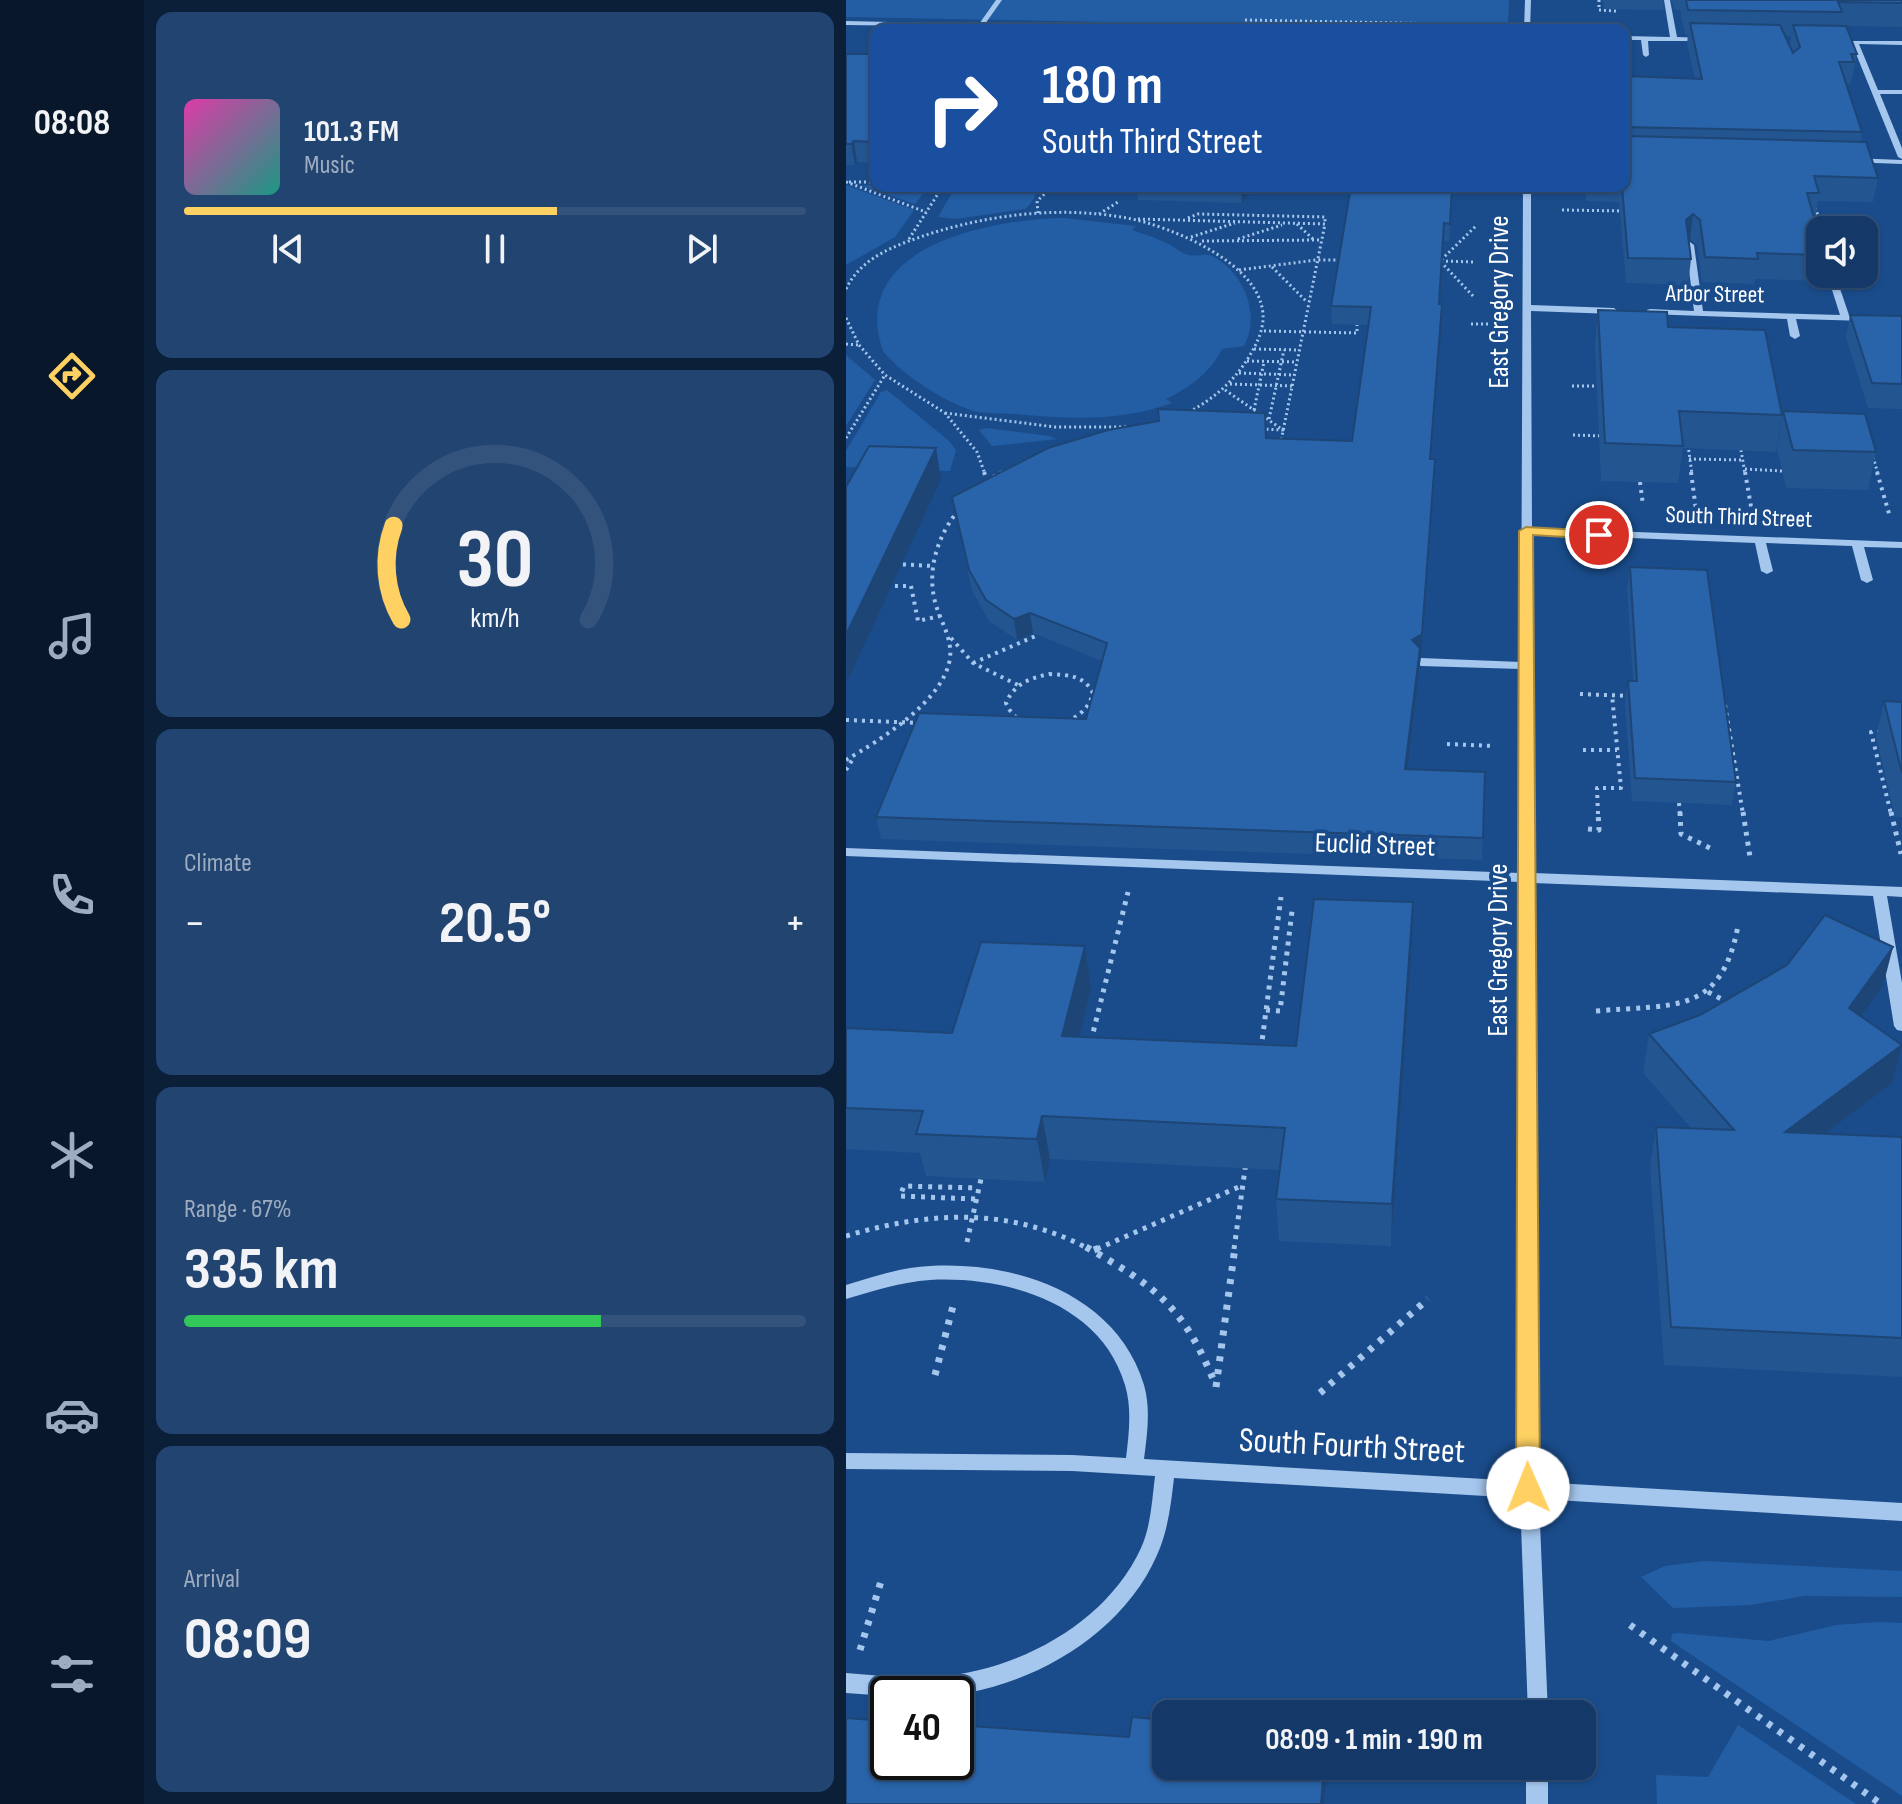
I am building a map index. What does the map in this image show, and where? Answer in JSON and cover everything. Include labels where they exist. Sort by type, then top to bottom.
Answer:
[{"type":"street","points":[[982,24],[999,0]]},
{"type":"street","points":[[1527,24],[1528,0]]},
{"type":"street","points":[[1667,0],[1674,39]]},
{"type":"street","points":[[846,23],[914,24]]},
{"type":"street","points":[[1630,38],[1720,40]]},
{"type":"street","points":[[1644,38],[1646,55]]},
{"type":"street","points":[[1826,42],[1902,43]]},
{"type":"street","points":[[1838,160],[1902,159],[1855,43]]},
{"type":"street","points":[[1876,92],[1902,92]]},
{"type":"street","name":"East Gregory Drive","points":[[1527,192],[1528,1488],[1538,1621],[1538,1700]]},
{"type":"street","points":[[1690,245],[1699,314]]},
{"type":"street","points":[[1836,288],[1845,317]]},
{"type":"street","name":"Arbor Street","points":[[1527,308],[1624,312]]},
{"type":"street","name":"Arbor Street","points":[[1639,312],[1902,319]]},
{"type":"street","points":[[1791,316],[1795,336]]},
{"type":"street","name":"South Third Street","points":[[1526,531],[1902,545]]},
{"type":"street","points":[[1760,540],[1767,571]]},
{"type":"street","points":[[1857,543],[1867,580]]},
{"type":"street","points":[[1421,662],[1526,666]]},
{"type":"street","name":"Euclid Street","points":[[846,852],[1902,892]]},
{"type":"street","points":[[1879,891],[1902,1026]]},
{"type":"street","points":[[846,1292],[928,1273],[981,1274],[1016,1280],[1086,1314],[1118,1347],[1135,1385],[1139,1433],[1134,1466]]},
{"type":"street","name":"South Fourth Street","points":[[846,1461],[1134,1466],[1902,1512]]},
{"type":"street","points":[[848,1683],[937,1687],[983,1679],[1040,1657],[1087,1629],[1128,1592],[1149,1551],[1159,1515],[1166,1468]]},
{"type":"street","points":[[1537,1780],[1537,1804]]},
{"type":"path","points":[[1232,20],[1450,24]]},
{"type":"path","points":[[846,182],[870,182]]},
{"type":"path","points":[[846,182],[870,191]]},
{"type":"path","points":[[873,192],[926,212]]},
{"type":"path","points":[[908,242],[939,192]]},
{"type":"path","points":[[1038,213],[1037,201],[1047,192]]},
{"type":"path","points":[[1098,214],[1118,202]]},
{"type":"path","points":[[1616,202],[1616,211]]},
{"type":"path","points":[[1800,218],[1819,218],[1815,206]]},
{"type":"path","points":[[1562,210],[1629,211]]},
{"type":"path","points":[[846,289],[863,265],[908,242],[957,225],[1038,213],[1325,224]]},
{"type":"path","points":[[1216,221],[1219,213]]},
{"type":"path","points":[[1183,220],[1198,214],[1219,213],[1325,217],[1305,332],[1280,444]]},
{"type":"path","points":[[1239,221],[1240,214]]},
{"type":"path","points":[[1258,222],[1261,214]]},
{"type":"path","points":[[1281,222],[1283,214]]},
{"type":"path","points":[[1302,223],[1304,215]]},
{"type":"path","points":[[1125,218],[1201,241],[1321,239]]},
{"type":"path","points":[[1190,238],[1239,221]]},
{"type":"path","points":[[1234,241],[1288,223]]},
{"type":"path","points":[[1295,223],[1314,240]]},
{"type":"path","points":[[1440,261],[1477,225]]},
{"type":"path","points":[[1180,416],[1225,390],[1264,331],[1259,297],[1238,270],[1201,241]]},
{"type":"path","points":[[1238,270],[1316,260],[1348,261]]},
{"type":"path","points":[[1432,261],[1474,262]]},
{"type":"path","points":[[1440,261],[1473,296]]},
{"type":"path","points":[[1271,266],[1308,303]]},
{"type":"path","points":[[846,318],[859,345],[885,375],[945,413],[977,452],[987,481]]},
{"type":"path","points":[[1471,324],[1498,324]]},
{"type":"path","points":[[1264,331],[1357,333],[1357,325]]},
{"type":"path","points":[[846,344],[859,345]]},
{"type":"path","points":[[1254,349],[1299,350]]},
{"type":"path","points":[[1269,419],[1284,350]]},
{"type":"path","points":[[1247,361],[1296,362]]},
{"type":"path","points":[[1254,410],[1264,362]]},
{"type":"path","points":[[1239,373],[1294,375]]},
{"type":"path","points":[[846,438],[885,375]]},
{"type":"path","points":[[1230,384],[1292,386]]},
{"type":"path","points":[[1572,386],[1603,386]]},
{"type":"path","points":[[1225,390],[1283,430]]},
{"type":"path","points":[[945,413],[1055,427],[1142,427]]},
{"type":"path","points":[[1112,433],[1132,429]]},
{"type":"path","points":[[1252,429],[1283,430]]},
{"type":"path","points":[[1573,435],[1616,437]]},
{"type":"path","points":[[1687,440],[1696,511]]},
{"type":"path","points":[[1869,443],[1891,518]]},
{"type":"path","points":[[1741,450],[1752,513]]},
{"type":"path","points":[[976,491],[1019,461],[1037,455]]},
{"type":"path","points":[[1689,459],[1743,460]]},
{"type":"path","points":[[1745,469],[1782,471]]},
{"type":"path","points":[[960,509],[943,532],[934,566],[934,602],[951,638],[973,663],[1018,685]]},
{"type":"path","points":[[890,564],[934,566]]},
{"type":"path","points":[[885,586],[911,586],[918,621],[940,616]]},
{"type":"path","points":[[973,663],[1038,635]]},
{"type":"path","points":[[846,760],[920,706],[943,681],[948,669],[951,638]]},
{"type":"path","points":[[1057,674],[1082,679],[1098,699],[1087,712],[1075,719],[1050,725],[1033,725],[1012,719],[1006,703],[1018,685],[1035,677],[1057,674]]},
{"type":"path","points":[[1093,689],[1104,689]]},
{"type":"path","points":[[1580,694],[1640,697]]},
{"type":"path","points":[[1588,829],[1599,830],[1597,788],[1621,788],[1612,695]]},
{"type":"path","points":[[1724,700],[1754,886]]},
{"type":"path","points":[[1087,712],[1097,712]]},
{"type":"path","points":[[846,720],[929,723]]},
{"type":"path","points":[[1887,732],[1871,732],[1901,854]]},
{"type":"path","points":[[1447,744],[1526,748]]},
{"type":"path","points":[[1583,750],[1617,750]]},
{"type":"path","points":[[846,770],[855,755]]},
{"type":"path","points":[[1679,803],[1681,834],[1710,848]]},
{"type":"path","points":[[1088,1052],[1135,862]]},
{"type":"path","points":[[1259,1063],[1285,868]]},
{"type":"path","points":[[1266,1010],[1280,1011],[1292,911]]},
{"type":"path","points":[[1596,1011],[1655,1005],[1708,992],[1725,971],[1735,946],[1738,926]]},
{"type":"path","points":[[1708,992],[1731,1004]]},
{"type":"path","points":[[1216,1387],[1247,1153]]},
{"type":"path","points":[[975,1199],[900,1196],[904,1186],[978,1188]]},
{"type":"path","points":[[1094,1250],[1242,1186]]},
{"type":"path","points":[[1320,1393],[1428,1299]]},
{"type":"path","points":[[848,1683],[882,1578]]},
{"type":"path","points":[[1630,1625],[1881,1804]]},
{"type":"shaded area","points":[[846,0],[1509,0],[1508,24],[1221,24],[846,17]]},
{"type":"shaded area","points":[[846,185],[914,210],[895,237],[846,265]]},
{"type":"shaded area","points":[[880,192],[924,192],[915,204]]},
{"type":"shaded area","points":[[953,192],[1037,192],[1025,209],[956,219],[938,217]]},
{"type":"shaded area","points":[[1064,218],[1136,226],[1132,230],[1185,254],[1209,255],[1223,263],[1241,283],[1250,308],[1249,334],[1244,346],[1222,349],[1212,365],[1198,378],[1166,399],[1172,403],[1133,413],[1094,418],[974,411],[925,387],[883,351],[877,314],[886,285],[907,262],[935,244],[968,232],[1003,224]]},
{"type":"shaded area","points":[[846,355],[875,380],[846,426]]},
{"type":"shaded area","points":[[887,390],[956,450],[950,471],[846,467],[846,451],[881,392]]},
{"type":"shaded area","points":[[986,428],[1057,439],[992,446],[979,430]]},
{"type":"shaded area","points":[[1704,1561],[1902,1571],[1902,1597],[1804,1596],[1751,1605],[1673,1608],[1641,1577],[1665,1566]]},
{"type":"shaded area","points":[[1902,1623],[1902,1796],[1671,1641],[1672,1634],[1677,1633],[1769,1641],[1836,1625]]},
{"type":"shaded area","points":[[1738,1725],[1856,1804],[1657,1804],[1656,1775],[1708,1777]]},
{"type":"building","points":[[1686,0],[1902,0],[1902,3],[1838,2],[1842,12],[1688,10]]},
{"type":"building","points":[[1690,23],[1780,25],[1793,53],[1800,47],[1793,25],[1846,26],[1857,54],[1851,54],[1854,62],[1839,62],[1862,132],[1630,127],[1630,76],[1702,79]]},
{"type":"building","points":[[846,54],[870,54],[870,142],[846,144]]},
{"type":"building","points":[[1630,136],[1866,142],[1878,178],[1814,176],[1819,193],[1807,193],[1814,216],[1806,216],[1806,255],[1757,253],[1758,259],[1705,257],[1700,220],[1693,214],[1686,220],[1691,259],[1628,258],[1622,192],[1630,192]]},
{"type":"building","points":[[1350,192],[1452,192],[1450,224],[1444,223],[1439,304],[1442,304],[1430,459],[1435,459],[1422,634],[1412,640],[1420,648],[1405,769],[1485,772],[1483,838],[876,817],[919,713],[1086,719],[1107,643],[1030,613],[1014,619],[986,600],[969,570],[952,497],[1048,448],[1108,430],[1159,421],[1158,409],[1265,413],[1266,438],[1352,441],[1371,307],[1331,306]]},
{"type":"building","points":[[1598,310],[1667,312],[1668,327],[1765,330],[1782,415],[1679,411],[1683,446],[1605,443]]},
{"type":"building","points":[[1850,315],[1902,316],[1902,384],[1872,383]]},
{"type":"building","points":[[1783,411],[1865,414],[1876,452],[1793,450]]},
{"type":"building","points":[[869,446],[936,448],[846,635],[846,487]]},
{"type":"building","points":[[1630,567],[1707,570],[1736,782],[1635,778],[1628,681],[1637,681]]},
{"type":"building","points":[[1884,701],[1902,702],[1902,773]]},
{"type":"building","points":[[1314,899],[1413,902],[1392,1204],[1276,1199],[1285,1128],[1042,1116],[1037,1139],[916,1134],[923,1111],[846,1108],[846,1028],[952,1033],[981,942],[1085,946],[1062,1036],[1296,1046]]},
{"type":"building","points":[[1825,915],[1893,947],[1849,1008],[1902,1045],[1785,1132],[1902,1137],[1902,1338],[1671,1327],[1656,1127],[1734,1130],[1649,1034],[1700,1015],[1787,965]]},
{"type":"building","points":[[1132,1717],[1152,1719],[1152,1780],[1323,1780],[1321,1804],[846,1804],[846,1718],[870,1720],[870,1780],[974,1780],[974,1726],[1129,1737]]},
{"type":"route","points":[[1528,1488],[1526,531],[1599,535]]}]
